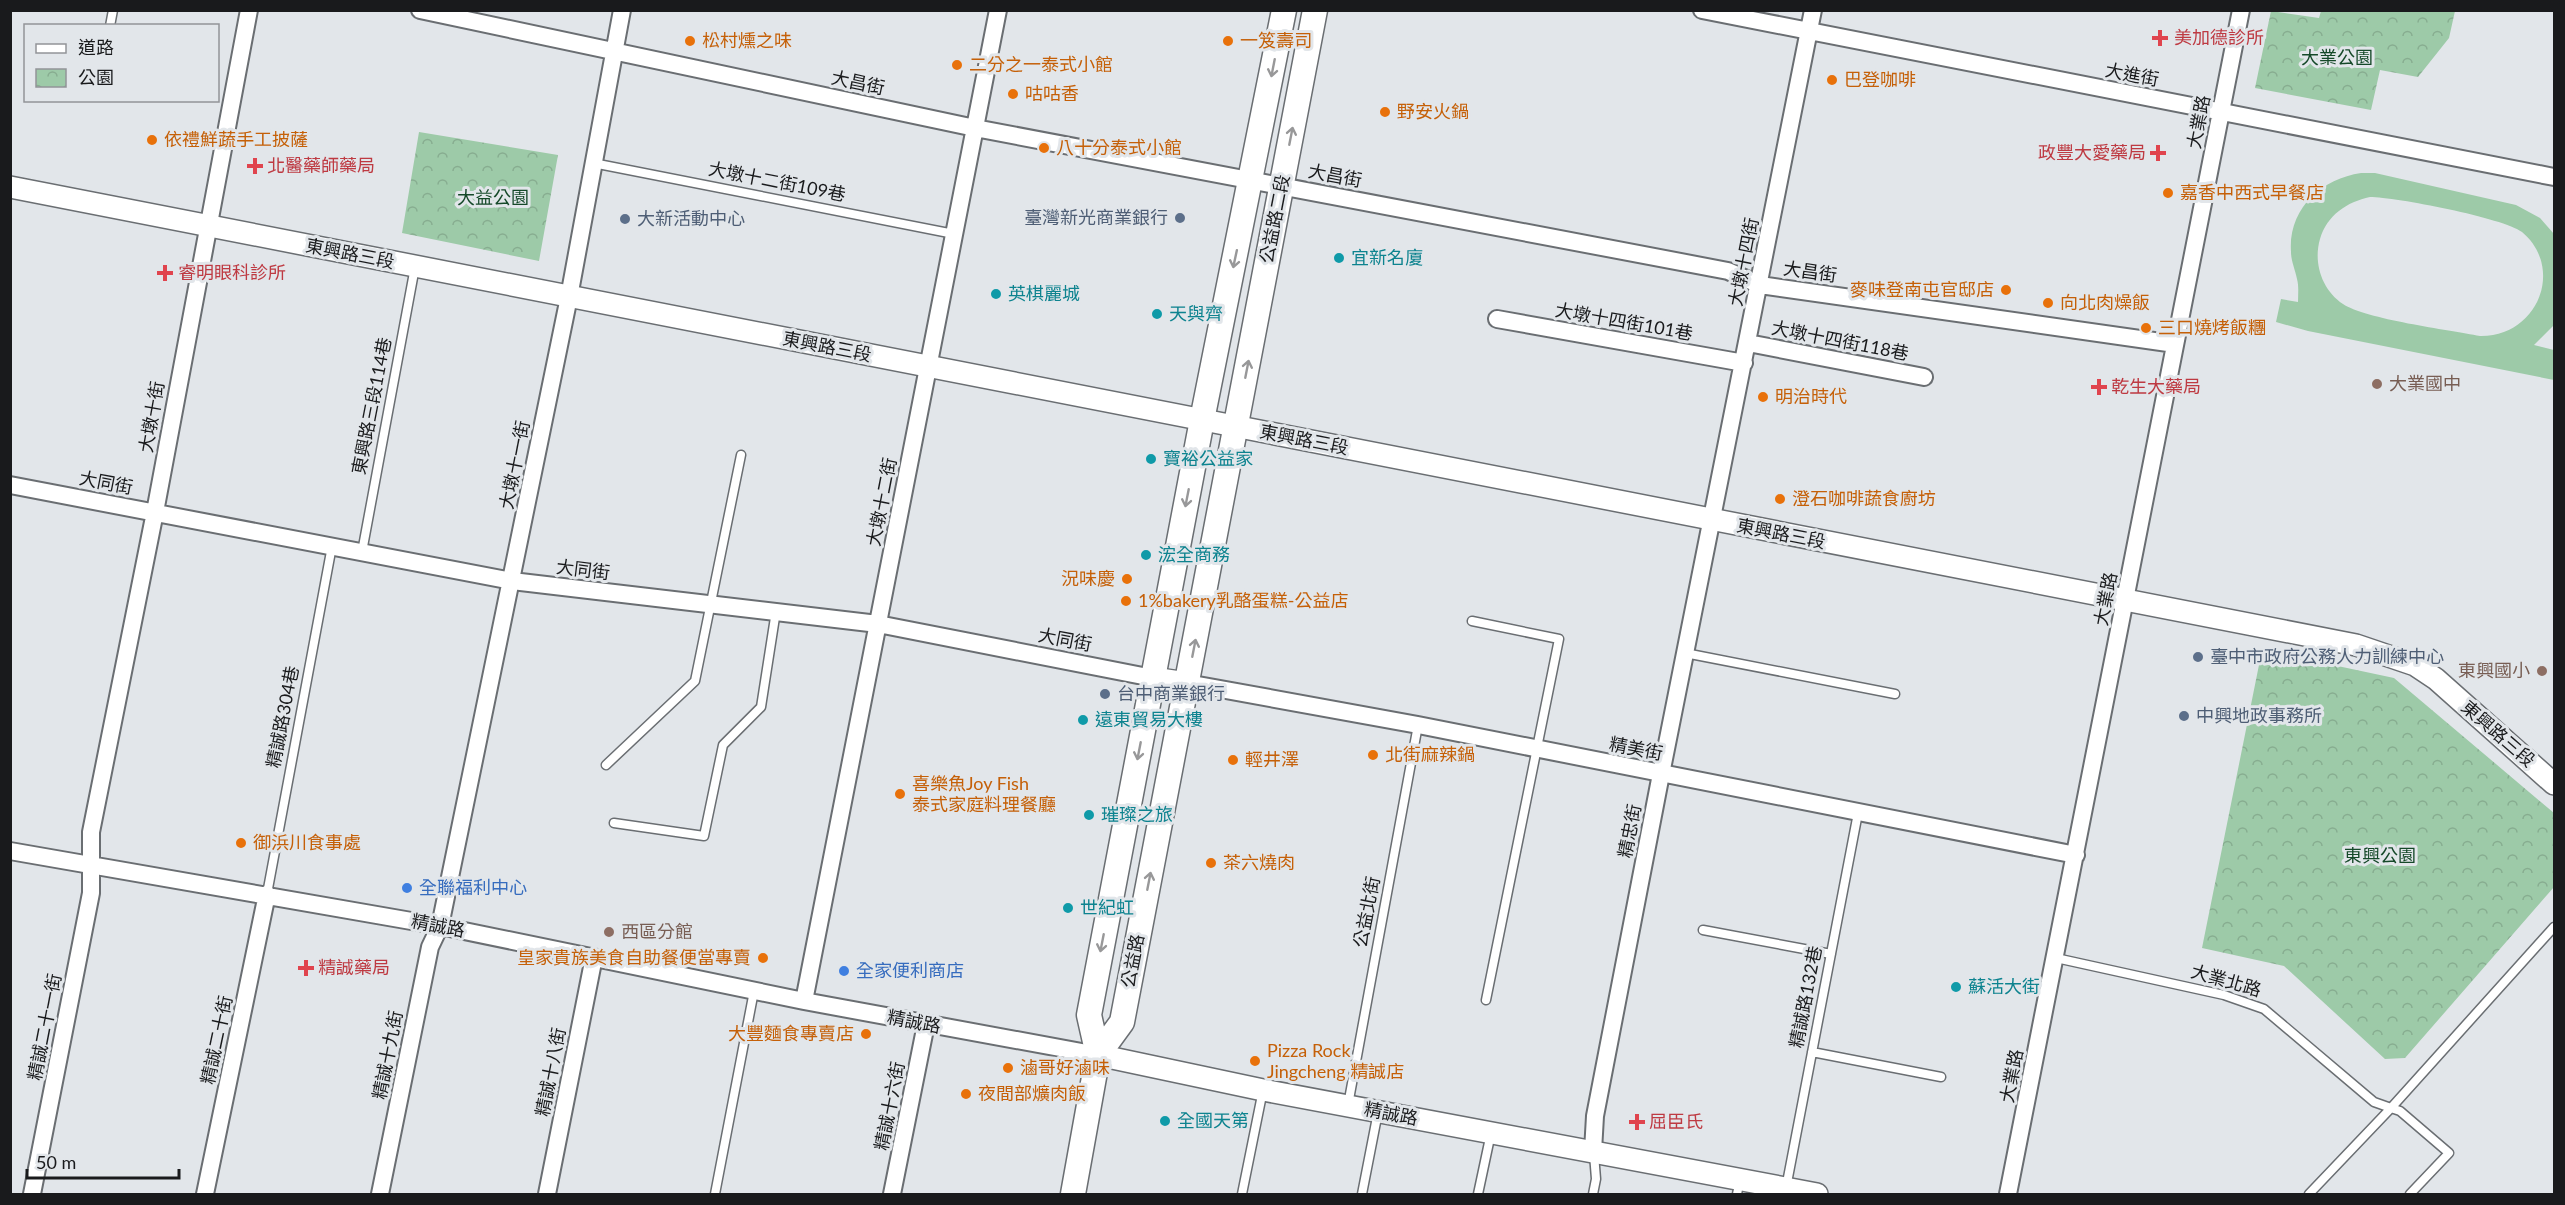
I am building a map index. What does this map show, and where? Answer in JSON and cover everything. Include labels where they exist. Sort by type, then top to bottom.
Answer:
[{"type":"main road","name":"公益路二段","points":[[1202,420],[1284,10]]},
{"type":"main road","name":"公益路二段","points":[[1236,426],[1315,10]]},
{"type":"main road","name":"公益路","points":[[1073,1194],[1098,1055],[1089,1015],[1202,420]]},
{"type":"main road","name":"公益路","points":[[1098,1055],[1122,1022],[1236,426]]},
{"type":"street","name":"大墩十街","points":[[91,867],[91,832],[155,512],[249,10]]},
{"type":"street","name":"大昌街","points":[[420,10],[975,128],[1728,271],[1760,285],[2175,344]]},
{"type":"street","name":"大墩十一街","points":[[440,926],[569,297],[622,10]]},
{"type":"street","name":"大墩十二街","points":[[804,1001],[998,10]]},
{"type":"street","name":"大進街","points":[[1702,10],[2554,177]]},
{"type":"street","name":"大墩十四街","points":[[1713,520],[1813,10]]},
{"type":"street","name":"大業路","points":[[2008,1194],[2241,10]]},
{"type":"street","name":"東興路三段","points":[[10,187],[2356,645],[2415,665],[2436,680],[2554,784]]},
{"type":"street","name":"大墩十四街101巷","points":[[1497,319],[1744,363]]},
{"type":"street","name":"大墩十四街118巷","points":[[1748,343],[1924,377]]},
{"type":"street","name":"大同街","points":[[10,484],[512,581],[878,624],[1153,678]]},
{"type":"street","name":"精忠街","points":[[1593,1151],[1595,1116],[1660,774],[1713,520]]},
{"type":"street","points":[[1153,678],[1187,683]]},
{"type":"street","name":"精美街","points":[[1187,683],[1418,725],[2076,855]]},
{"type":"street","name":"精誠路","points":[[10,851],[91,867],[267,894],[440,926],[804,1001],[1098,1055],[1263,1090],[1593,1151],[1739,1187],[1786,1188],[1817,1194]]},
{"type":"street","name":"精誠二十一街","points":[[32,1194],[91,893],[91,867]]},
{"type":"street","name":"精誠二十街","points":[[205,1194],[267,894]]},
{"type":"street","name":"精誠十九街","points":[[380,1194],[430,947],[440,926]]},
{"type":"street","name":"精誠十八街","points":[[547,1194],[594,957]]},
{"type":"street","name":"精誠十六街","points":[[892,1194],[926,1024]]},
{"type":"lane","name":"大墩十二街109巷","points":[[593,163],[954,234]]},
{"type":"lane","name":"東興路三段114巷","points":[[362,552],[415,266]]},
{"type":"lane","points":[[606,765],[695,681],[741,455]]},
{"type":"lane","name":"精誠路304巷","points":[[267,894],[332,546]]},
{"type":"lane","points":[[614,823],[705,836],[723,745],[761,707],[776,611]]},
{"type":"lane","points":[[1472,621],[1559,639],[1486,1000]]},
{"type":"lane","points":[[1685,653],[1895,694]]},
{"type":"lane","name":"公益北街","points":[[1347,1106],[1418,725]]},
{"type":"lane","name":"精誠路132巷","points":[[1786,1188],[1858,813]]},
{"type":"lane","points":[[2309,1194],[2391,1108],[2554,927]]},
{"type":"lane","points":[[1703,930],[1831,954]]},
{"type":"lane","name":"大業北路","points":[[2056,958],[2224,995],[2264,1009],[2374,1102],[2400,1111],[2449,1153],[2410,1194]]},
{"type":"lane","points":[[715,1194],[754,991]]},
{"type":"lane","points":[[1812,1052],[1941,1077]]},
{"type":"lane","points":[[1242,1194],[1263,1090]]},
{"type":"lane","points":[[1362,1194],[1378,1111]]},
{"type":"lane","points":[[1478,1194],[1491,1133]]},
{"type":"lane","points":[[1593,1151],[1596,1179],[1593,1194]]},
{"type":"green space","name":"大業公園","points":[[2271,11],[2319,18],[2321,11],[2455,11],[2449,38],[2418,77],[2380,70],[2371,110],[2255,88]]},
{"type":"green space","name":"大益公園","points":[[419,132],[558,155],[539,261],[402,233]]},
{"type":"green space","points":[[2375,173],[2516,205],[2540,218],[2554,234],[2554,325],[2534,345],[2554,350],[2554,380],[2308,331],[2276,322],[2281,299],[2298,302],[2298,282],[2291,252],[2295,222],[2301,210],[2320,189],[2346,176]],"holes":[[[2370,197],[2473,215],[2511,226],[2522,232],[2535,247],[2542,264],[2543,281],[2539,298],[2530,313],[2517,325],[2500,333],[2480,336],[2388,319],[2343,304],[2330,291],[2321,275],[2318,248],[2323,231],[2333,216],[2353,202]]]},
{"type":"green space","name":"東興公園","points":[[2262,650],[2394,678],[2554,813],[2554,887],[2405,1058],[2385,1059],[2284,966],[2202,948]]},
{"type":"place","name":"美加德診所","points":[[2160,38]]},
{"type":"place","name":"松村燻之味","points":[[690,41]]},
{"type":"place","name":"一笈壽司","points":[[1228,41]]},
{"type":"place","name":"二分之一泰式小館","points":[[957,65]]},
{"type":"place","name":"巴登咖啡","points":[[1832,80]]},
{"type":"place","name":"咕咕香","points":[[1013,94]]},
{"type":"place","name":"野安火鍋","points":[[1385,112]]},
{"type":"place","name":"依禮鮮蔬手工披薩","points":[[152,140]]},
{"type":"place","name":"八十分泰式小館","points":[[1044,148]]},
{"type":"place","name":"政豐大愛藥局","points":[[2158,153]]},
{"type":"place","name":"北醫藥師藥局","points":[[255,166]]},
{"type":"place","name":"嘉香中西式早餐店","points":[[2168,193]]},
{"type":"place","name":"臺灣新光商業銀行","points":[[1180,218]]},
{"type":"place","name":"大新活動中心","points":[[625,219]]},
{"type":"place","name":"宜新名廈","points":[[1339,258]]},
{"type":"place","name":"睿明眼科診所","points":[[165,273]]},
{"type":"place","name":"麥味登南屯官邸店","points":[[2006,290]]},
{"type":"place","name":"英棋麗城","points":[[996,294]]},
{"type":"place","name":"向北肉燥飯","points":[[2048,303]]},
{"type":"place","name":"天與齊","points":[[1157,314]]},
{"type":"place","name":"三口燒烤飯糰","points":[[2146,328]]},
{"type":"place","name":"大業國中","points":[[2377,384]]},
{"type":"place","name":"乾生大藥局","points":[[2099,387]]},
{"type":"place","name":"明治時代","points":[[1763,397]]},
{"type":"place","name":"寶裕公益家","points":[[1151,459]]},
{"type":"place","name":"澄石咖啡蔬食廚坊","points":[[1780,499]]},
{"type":"place","name":"浤全商務","points":[[1146,555]]},
{"type":"place","name":"況味慶","points":[[1127,579]]},
{"type":"place","name":"1%bakery乳酪蛋糕-公益店","points":[[1126,601]]},
{"type":"place","name":"臺中市政府公務人力訓練中心","points":[[2198,657]]},
{"type":"place","name":"東興國小","points":[[2542,671]]},
{"type":"place","name":"台中商業銀行","points":[[1105,694]]},
{"type":"place","name":"中興地政事務所","points":[[2184,716]]},
{"type":"place","name":"遠東貿易大樓","points":[[1083,720]]},
{"type":"place","name":"北街麻辣鍋","points":[[1373,755]]},
{"type":"place","name":"輕井澤","points":[[1233,760]]},
{"type":"place","name":"喜樂魚Joy Fish 泰式家庭料理餐廳","points":[[900,794]]},
{"type":"place","name":"璀璨之旅","points":[[1089,815]]},
{"type":"place","name":"御浜川食事處","points":[[241,843]]},
{"type":"place","name":"茶六燒肉","points":[[1211,863]]},
{"type":"place","name":"全聯福利中心","points":[[407,888]]},
{"type":"place","name":"世紀虹","points":[[1068,908]]},
{"type":"place","name":"西區分館","points":[[609,932]]},
{"type":"place","name":"皇家貴族美食自助餐便當專賣","points":[[763,958]]},
{"type":"place","name":"精誠藥局","points":[[306,968]]},
{"type":"place","name":"全家便利商店","points":[[844,971]]},
{"type":"place","name":"蘇活大街","points":[[1956,987]]},
{"type":"place","name":"大豐麵食專賣店","points":[[866,1034]]},
{"type":"place","name":"Pizza Rock Jingcheng 精誠店","points":[[1255,1061]]},
{"type":"place","name":"滷哥好滷味","points":[[1008,1068]]},
{"type":"place","name":"夜間部爌肉飯","points":[[966,1094]]},
{"type":"place","name":"全國天第","points":[[1165,1121]]},
{"type":"place","name":"屈臣氏","points":[[1637,1122]]}]
